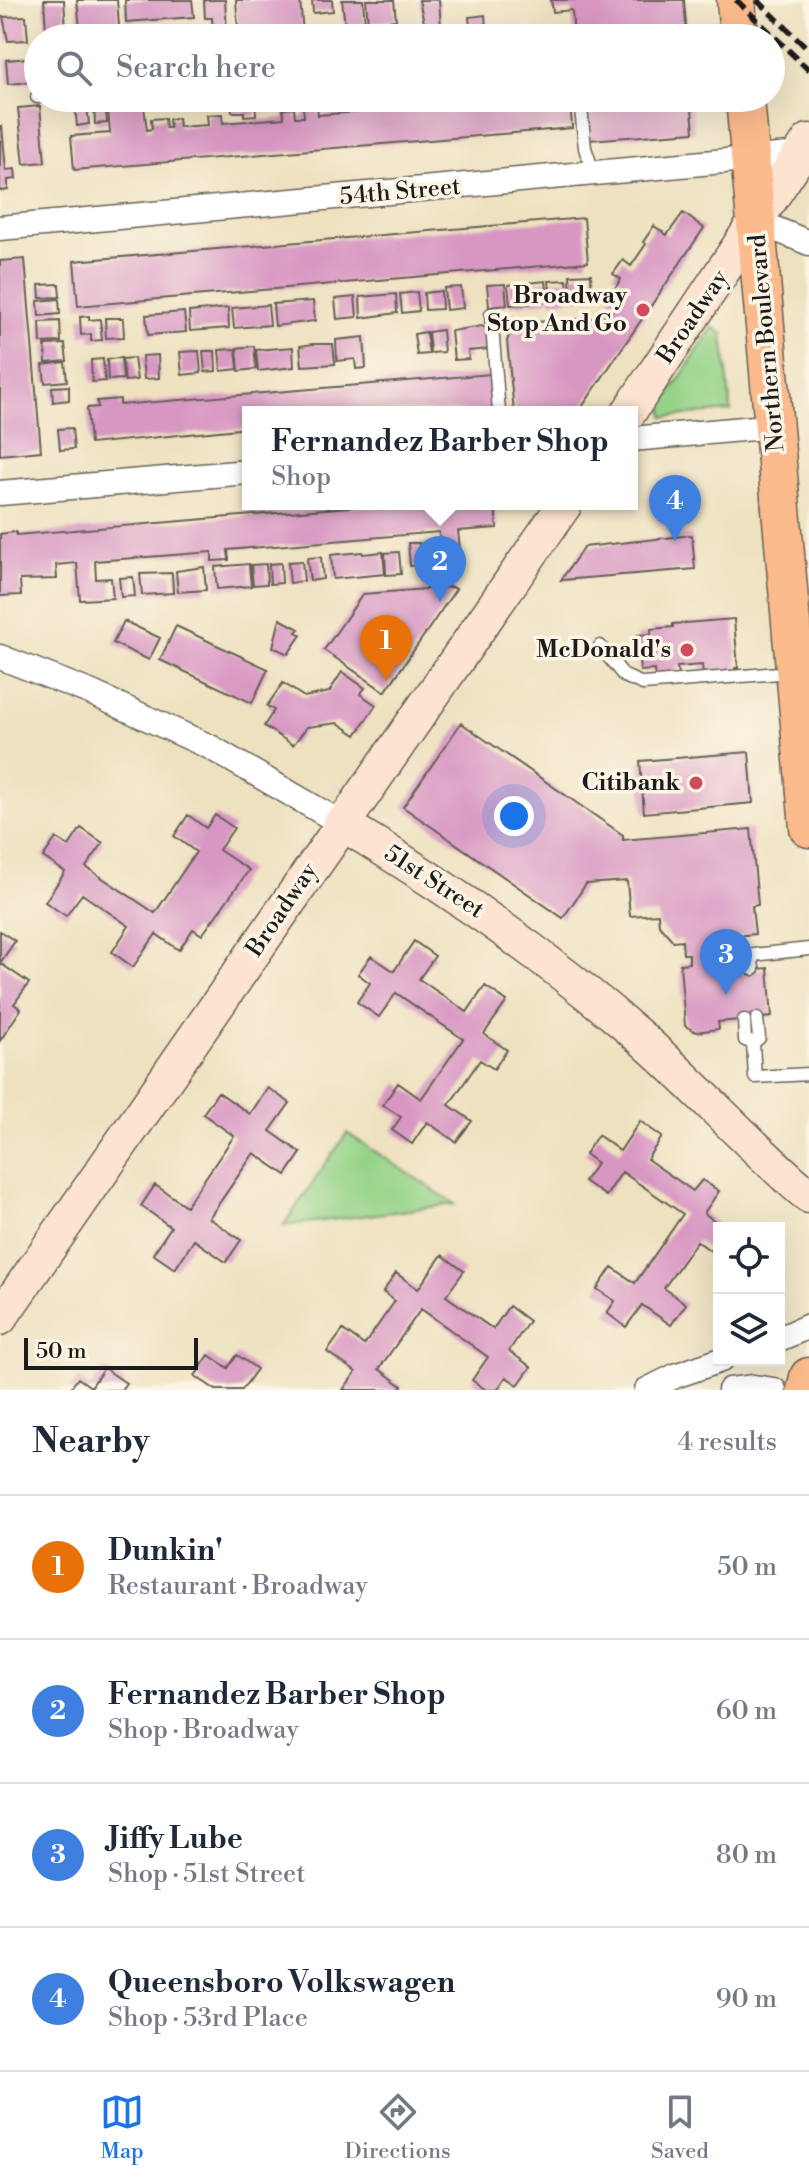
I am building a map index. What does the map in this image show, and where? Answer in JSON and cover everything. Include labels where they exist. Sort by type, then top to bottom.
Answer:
[{"type":"main road","points":[[736,0],[738,24]]},
{"type":"main road","name":"Northern Boulevard","points":[[746,112],[809,828]]},
{"type":"main road","name":"Broadway","points":[[633,406],[804,148]]},
{"type":"main road","name":"Broadway","points":[[0,1318],[561,510]]},
{"type":"main road","name":"51st Street","points":[[341,823],[455,895],[591,996],[642,1039],[809,1196]]},
{"type":"main road","points":[[806,1390],[809,1377]]},
{"type":"street","name":"54th Street","points":[[0,228],[594,174],[751,157],[804,148]]},
{"type":"street","points":[[756,221],[809,243]]},
{"type":"street","points":[[638,438],[775,426]]},
{"type":"street","points":[[0,493],[242,473]]},
{"type":"street","name":"51st Street","points":[[0,657],[92,693],[210,747],[341,823]]},
{"type":"street","points":[[785,1336],[809,1326]]},
{"type":"street","points":[[647,1390],[713,1363]]},
{"type":"street","points":[[730,1390],[754,1387],[774,1390]]},
{"type":"lane","points":[[581,112],[585,148],[594,174]]},
{"type":"lane","points":[[491,314],[499,406]]},
{"type":"lane","points":[[600,646],[624,676],[643,684],[795,672]]},
{"type":"lane","points":[[746,970],[739,963],[744,956],[809,949]]},
{"type":"lane","points":[[753,1043],[759,1038],[757,1019]]},
{"type":"lane","points":[[744,1020],[745,1040],[753,1043]]},
{"type":"lane","points":[[753,1043],[755,1077],[809,1074]]},
{"type":"green space","points":[[713,327],[723,334],[731,411],[664,417],[663,404]]},
{"type":"green space","points":[[347,1133],[455,1204],[283,1226]]},
{"type":"building","points":[[44,0],[64,0],[66,24],[46,24]]},
{"type":"building","points":[[77,0],[117,0],[119,24],[80,24]]},
{"type":"building","points":[[125,0],[192,0],[194,17],[126,22]]},
{"type":"building","points":[[204,0],[225,0],[226,24],[212,24],[212,18],[205,18]]},
{"type":"building","points":[[236,0],[300,0],[302,24],[238,24]]},
{"type":"building","points":[[312,0],[332,0],[333,11],[313,13]]},
{"type":"building","points":[[342,0],[363,0],[365,24],[345,24]]},
{"type":"building","points":[[366,0],[394,0],[396,20],[368,23]]},
{"type":"building","points":[[419,0],[439,0],[441,24],[424,24]]},
{"type":"building","points":[[551,0],[684,0],[686,24],[573,24],[572,10],[553,12]]},
{"type":"building","points":[[485,15],[486,24],[470,24],[469,17]]},
{"type":"building","points":[[26,16],[24,40],[8,41],[3,17]]},
{"type":"building","points":[[24,58],[24,83],[8,84],[6,60]]},
{"type":"building","points":[[24,107],[24,112],[41,112],[45,162],[24,164],[18,108]]},
{"type":"building","points":[[76,112],[88,112],[89,124],[77,126]]},
{"type":"building","points":[[94,112],[106,112],[107,123],[95,124]]},
{"type":"building","points":[[108,112],[145,112],[147,130],[152,129],[151,119],[165,118],[166,128],[170,128],[169,119],[178,118],[179,127],[208,125],[207,115],[222,114],[223,123],[284,118],[283,112],[294,112],[295,117],[304,117],[304,112],[318,112],[318,115],[358,112],[571,112],[572,128],[74,170],[71,136],[110,133]]},
{"type":"building","points":[[244,112],[256,112],[256,115],[244,116]]},
{"type":"building","points":[[587,112],[692,112],[694,132],[589,140]]},
{"type":"building","points":[[0,126],[6,170],[15,169],[16,179],[8,180],[8,190],[0,191]]},
{"type":"building","points":[[683,213],[704,228],[583,406],[513,406],[507,341],[511,330],[520,323],[595,318],[599,321],[604,315],[608,318],[617,303],[609,297],[621,279],[613,274],[623,260],[631,266],[654,226],[667,235]]},
{"type":"building","points":[[584,218],[588,262],[78,306],[74,261]]},
{"type":"building","points":[[25,259],[41,451],[0,455],[0,261]]},
{"type":"building","points":[[591,274],[592,298],[571,299],[570,275]]},
{"type":"building","points":[[567,280],[569,300],[551,301],[549,281]]},
{"type":"building","points":[[546,281],[548,301],[530,303],[527,283]]},
{"type":"building","points":[[526,283],[528,304],[510,305],[508,285]]},
{"type":"building","points":[[59,284],[60,297],[40,298],[39,285]]},
{"type":"building","points":[[505,284],[507,305],[489,307],[487,285]]},
{"type":"building","points":[[461,287],[463,308],[446,310],[444,288]]},
{"type":"building","points":[[441,291],[442,309],[425,310],[424,293]]},
{"type":"building","points":[[417,292],[419,311],[402,313],[400,294]]},
{"type":"building","points":[[396,294],[397,313],[361,318],[360,297]]},
{"type":"building","points":[[355,297],[357,317],[337,319],[335,299]]},
{"type":"building","points":[[59,299],[60,314],[39,316],[38,301]]},
{"type":"building","points":[[313,301],[315,321],[275,326],[273,304]]},
{"type":"building","points":[[268,305],[270,325],[234,328],[232,308]]},
{"type":"building","points":[[228,308],[229,328],[190,331],[189,312]]},
{"type":"building","points":[[184,312],[186,332],[148,335],[146,315]]},
{"type":"building","points":[[89,316],[89,320],[100,319],[102,340],[91,341],[91,334],[81,335],[80,317]]},
{"type":"building","points":[[105,318],[123,318],[124,337],[106,338]]},
{"type":"building","points":[[60,321],[61,342],[41,343],[40,322]]},
{"type":"building","points":[[482,326],[488,330],[489,349],[468,351],[469,359],[454,360],[451,331]]},
{"type":"building","points":[[442,330],[444,352],[430,353],[428,332]]},
{"type":"building","points":[[426,332],[429,354],[417,355],[414,334]]},
{"type":"building","points":[[364,337],[366,368],[356,369],[355,359],[337,361],[336,340]]},
{"type":"building","points":[[65,344],[67,361],[46,363],[45,345]]},
{"type":"building","points":[[333,344],[335,364],[302,366],[300,346]]},
{"type":"building","points":[[254,346],[256,369],[239,371],[237,348]]},
{"type":"building","points":[[293,347],[294,367],[258,371],[256,350]]},
{"type":"building","points":[[236,349],[238,369],[221,371],[219,350]]},
{"type":"building","points":[[199,351],[201,373],[182,375],[180,352]]},
{"type":"building","points":[[203,351],[215,351],[216,371],[205,372]]},
{"type":"building","points":[[158,355],[159,378],[144,379],[142,356]]},
{"type":"building","points":[[121,358],[123,379],[108,380],[107,359]]},
{"type":"building","points":[[134,358],[137,380],[125,381],[122,359]]},
{"type":"building","points":[[103,359],[105,381],[92,382],[91,360]]},
{"type":"building","points":[[65,362],[67,381],[45,383],[43,365]]},
{"type":"building","points":[[491,374],[494,406],[242,406],[242,429],[90,444],[87,408],[98,407],[97,401],[120,399],[120,405]]},
{"type":"building","points":[[69,386],[69,400],[53,402],[52,387]]},
{"type":"building","points":[[72,428],[74,449],[60,450],[58,429]]},
{"type":"building","points":[[313,510],[496,510],[497,528],[458,531],[460,549],[441,551],[442,570],[423,571],[421,544],[440,543],[439,532],[228,550],[229,560],[212,561],[212,552],[95,561],[96,579],[111,578],[113,598],[80,600],[77,563],[56,565],[57,579],[20,580],[21,595],[0,596],[0,534],[16,532],[16,535]]},
{"type":"building","points":[[692,535],[695,569],[561,580],[584,547]]},
{"type":"building","points":[[408,543],[419,543],[421,565],[410,566]]},
{"type":"building","points":[[383,552],[385,574],[333,579],[331,555]]},
{"type":"building","points":[[399,552],[401,574],[386,575],[385,553]]},
{"type":"building","points":[[321,557],[323,579],[310,581],[307,558]]},
{"type":"building","points":[[302,561],[304,581],[290,583],[288,562]]},
{"type":"building","points":[[281,563],[282,583],[270,584],[269,564]]},
{"type":"building","points":[[249,564],[251,586],[217,589],[215,567]]},
{"type":"building","points":[[266,564],[267,584],[253,585],[251,565]]},
{"type":"building","points":[[204,567],[206,590],[178,592],[176,571]]},
{"type":"building","points":[[172,573],[173,593],[142,595],[140,574]]},
{"type":"building","points":[[133,577],[135,596],[121,597],[119,578]]},
{"type":"building","points":[[456,589],[385,692],[324,650],[363,594]]},
{"type":"building","points":[[280,619],[299,629],[296,632],[301,635],[288,654],[273,647]]},
{"type":"building","name":"McDonald's","points":[[734,619],[738,668],[735,672],[703,675],[702,665],[677,667],[678,676],[655,678],[654,670],[640,671],[637,635],[651,634],[651,629],[673,627],[673,624]]},
{"type":"building","points":[[124,621],[160,638],[149,660],[113,643]]},
{"type":"building","points":[[176,626],[268,669],[252,703],[160,660]]},
{"type":"building","points":[[342,672],[365,688],[360,694],[376,705],[356,735],[338,723],[307,727],[293,745],[264,726],[274,710],[267,706],[283,683],[304,697],[329,692]]},
{"type":"building","points":[[461,723],[623,835],[623,840],[751,829],[758,905],[752,906],[755,934],[712,938],[715,973],[768,968],[772,1017],[718,1022],[719,1029],[696,1032],[685,1026],[680,964],[689,963],[689,954],[683,954],[682,940],[673,941],[659,925],[658,914],[630,916],[627,881],[586,884],[563,918],[403,807]]},
{"type":"building","name":"Citibank","points":[[749,752],[753,803],[644,813],[640,761]]},
{"type":"building","points":[[188,815],[206,828],[215,815],[234,828],[219,850],[249,870],[202,935],[193,929],[179,950],[156,934],[133,967],[112,952],[129,926],[82,894],[66,916],[45,902],[65,872],[43,857],[56,838],[69,846],[81,828],[103,843],[86,867],[155,913],[196,852],[174,836]]},
{"type":"building","points":[[0,931],[15,941],[0,963]]},
{"type":"building","points":[[414,941],[435,956],[419,979],[467,1012],[485,986],[507,1001],[484,1034],[507,1050],[494,1069],[480,1060],[449,1105],[472,1121],[456,1142],[427,1122],[412,1144],[392,1130],[401,1117],[383,1105],[398,1083],[421,1099],[463,1039],[396,993],[379,1017],[357,1002],[370,983],[358,974],[371,956],[394,971]]},
{"type":"building","points":[[0,963],[29,983],[14,1004],[21,1009],[0,1041]]},
{"type":"building","points":[[268,1088],[290,1103],[270,1131],[301,1153],[286,1175],[254,1153],[209,1218],[241,1240],[226,1262],[194,1240],[175,1269],[153,1254],[171,1227],[141,1206],[155,1185],[186,1206],[234,1136],[203,1114],[218,1092],[250,1114]]},
{"type":"building","points":[[640,1121],[662,1137],[647,1159],[693,1191],[702,1180],[719,1191],[704,1213],[716,1222],[713,1222],[713,1253],[697,1241],[664,1288],[686,1304],[671,1325],[642,1305],[626,1327],[607,1313],[615,1301],[597,1289],[612,1267],[635,1283],[683,1214],[622,1172],[606,1196],[584,1181],[597,1163],[585,1154],[598,1135],[620,1151]]},
{"type":"building","points":[[442,1255],[464,1271],[446,1296],[493,1329],[509,1306],[529,1321],[509,1351],[531,1367],[518,1385],[506,1377],[497,1390],[486,1390],[472,1380],[488,1357],[421,1309],[379,1369],[402,1386],[399,1390],[343,1390],[356,1372],[327,1352],[343,1330],[364,1345],[395,1301],[383,1292],[396,1273],[418,1289]]},
{"type":"building","points":[[209,1355],[228,1368],[237,1355],[257,1369],[242,1390],[216,1390],[195,1376]]},
{"type":"building","points":[[104,1368],[126,1383],[121,1390],[69,1390],[78,1378],[91,1387]]},
{"type":"railway","points":[[736,0],[761,24]]},
{"type":"railway","points":[[757,0],[782,24]]},
{"type":"railway","points":[[785,27],[809,50]]},
{"type":"railway","points":[[785,47],[809,70]]},
{"type":"place","name":"Broadway Stop And Go","points":[[643,310]]},
{"type":"place","name":"Queensboro Volkswagen","points":[[675,541]]},
{"type":"place","name":"Fernandez Barber Shop","points":[[440,602]]},
{"type":"place","name":"McDonald's","points":[[687,650]]},
{"type":"place","name":"Dunkin'","points":[[386,681]]},
{"type":"place","name":"Citibank","points":[[696,783]]},
{"type":"place","name":"Jiffy Lube","points":[[726,995]]}]
